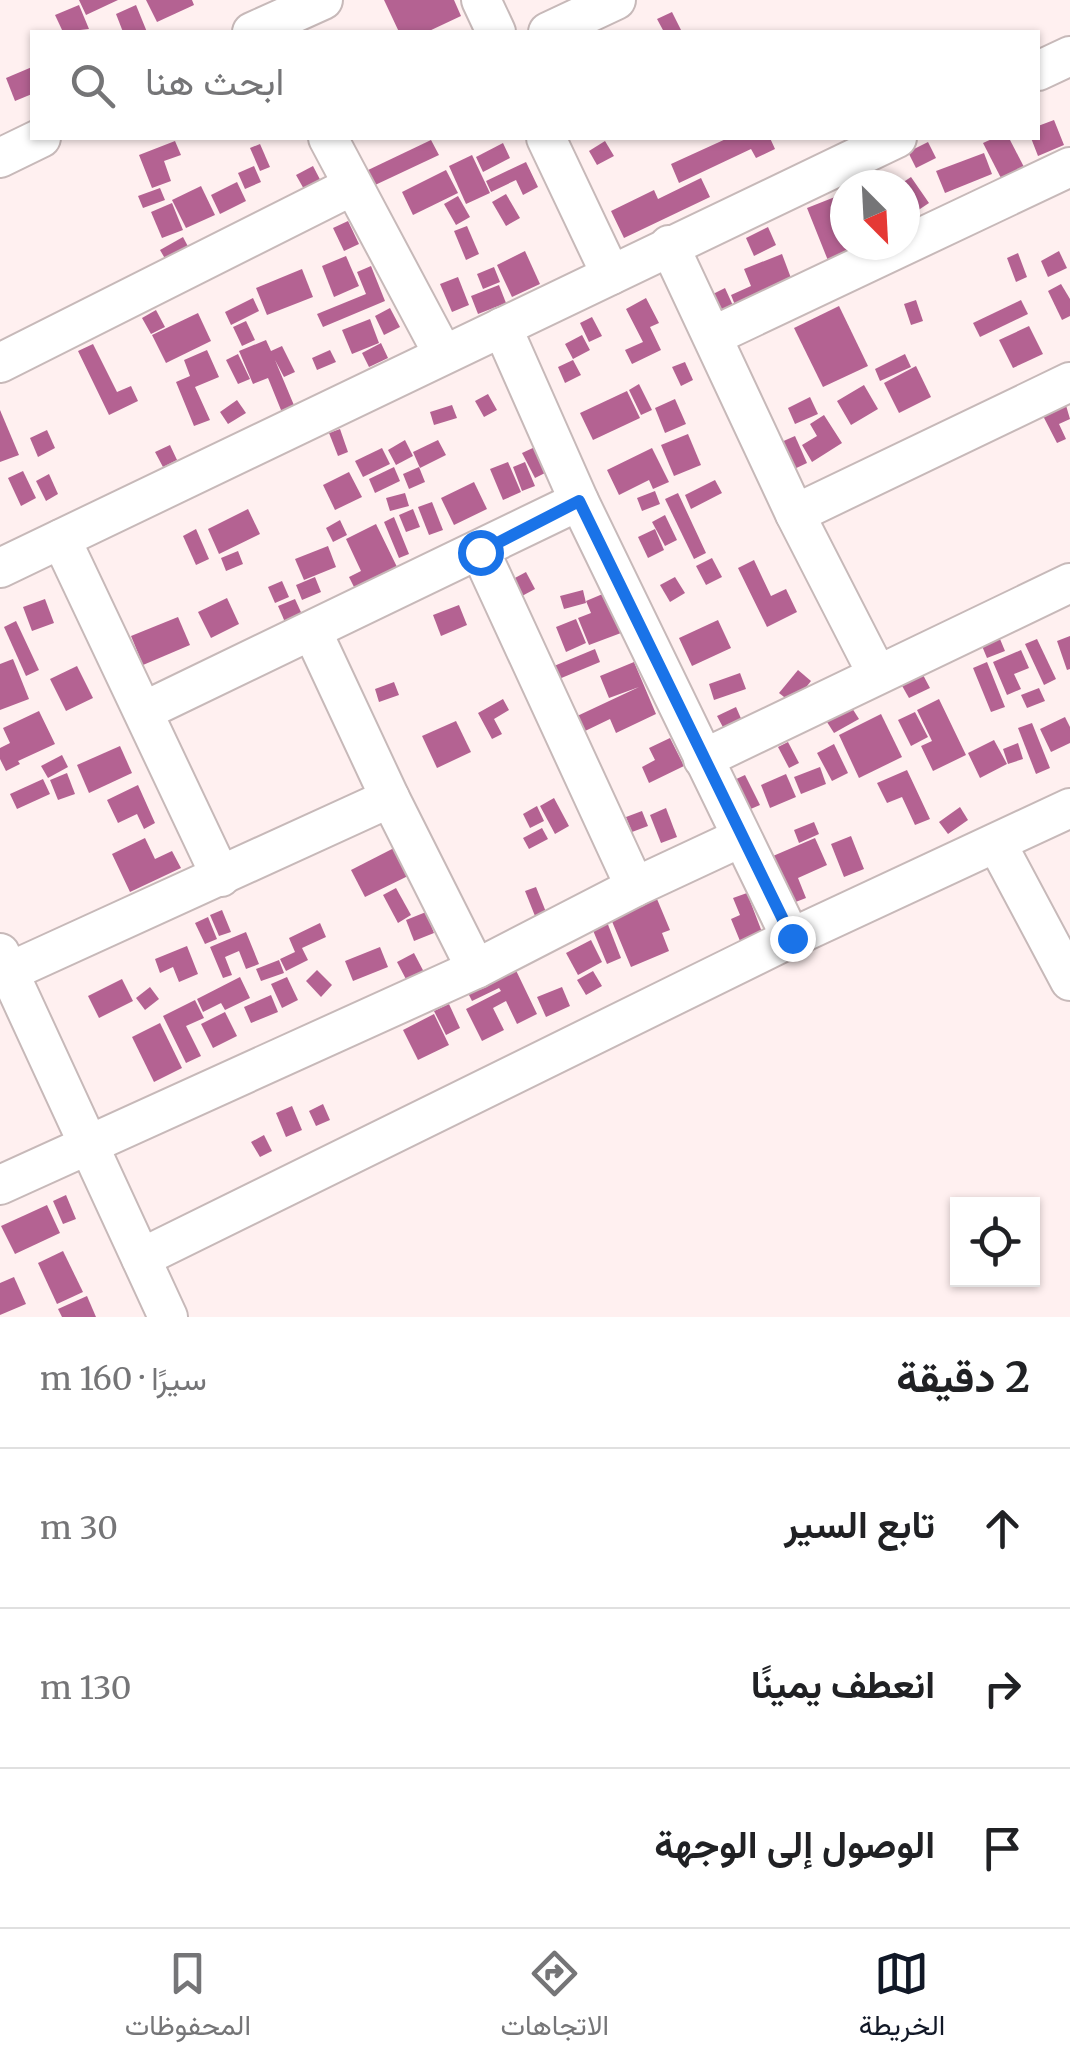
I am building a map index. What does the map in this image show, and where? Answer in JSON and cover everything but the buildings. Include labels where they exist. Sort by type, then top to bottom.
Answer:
[{"type":"street","points":[[268,29],[323,0]]},
{"type":"street","points":[[481,0],[495,30]]},
{"type":"street","points":[[552,30],[616,0]]},
{"type":"street","points":[[1040,70],[1070,56]]},
{"type":"street","points":[[0,158],[38,140]]},
{"type":"street","points":[[329,140],[444,354]]},
{"type":"street","points":[[547,140],[611,275]]},
{"type":"street","points":[[0,568],[893,140]]},
{"type":"street","points":[[713,336],[1070,167]]},
{"type":"street","points":[[2,358],[352,186]]},
{"type":"street","points":[[669,245],[876,674]]},
{"type":"street","points":[[502,327],[579,501],[792,938]]},
{"type":"street","points":[[796,514],[1070,382]]},
{"type":"street","points":[[144,710],[480,552],[579,501]]},
{"type":"street","points":[[61,539],[221,877]]},
{"type":"street","points":[[480,552],[635,887]]},
{"type":"street","points":[[703,759],[1070,582]]},
{"type":"street","points":[[312,631],[476,969]]},
{"type":"street","points":[[168,1317],[3,967],[221,877],[390,798]]},
{"type":"street","points":[[141,1258],[792,938],[1070,808]]},
{"type":"street","points":[[0,1184],[476,969],[740,838]]},
{"type":"street","points":[[997,844],[1070,981]]},
{"type":"route","points":[[480,552],[579,501],[792,938]]}]
